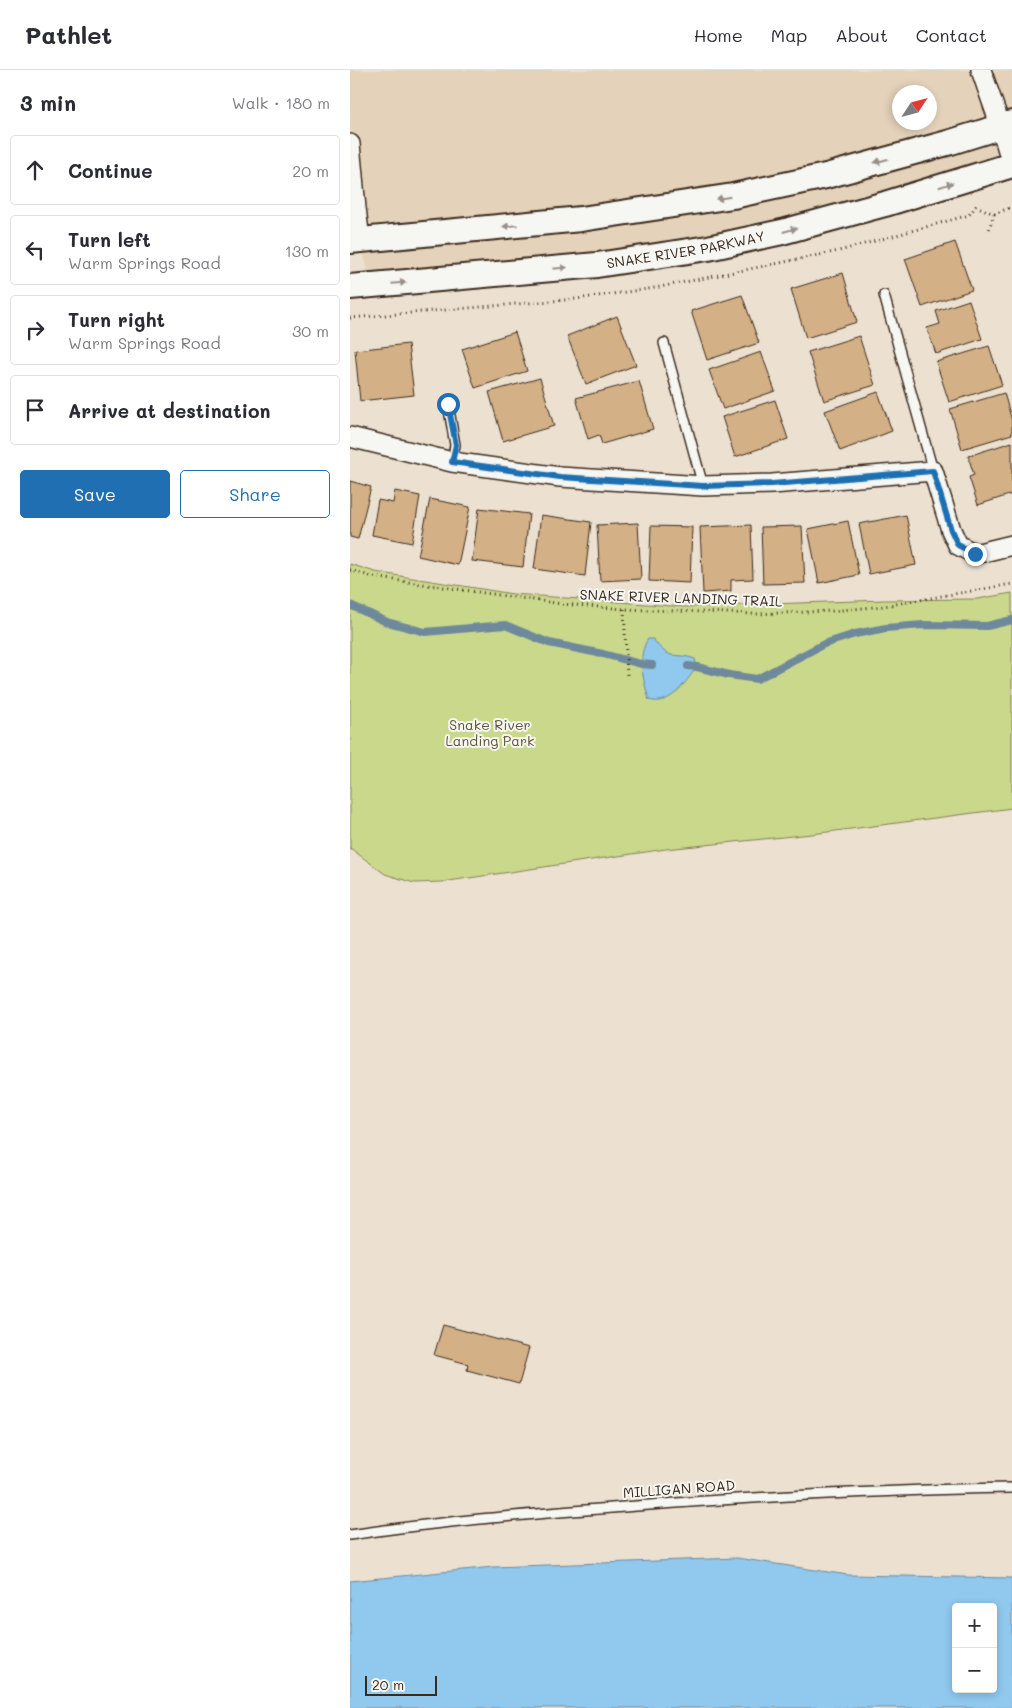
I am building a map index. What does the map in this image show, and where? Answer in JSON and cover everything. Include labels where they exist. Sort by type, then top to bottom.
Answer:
[{"type":"street","points":[[981,70],[1007,125],[1012,165]]},
{"type":"street","points":[[350,144],[356,208],[355,240],[581,219],[733,196],[826,176],[1007,125]]},
{"type":"street","name":"SNAKE RIVER PARKWAY","points":[[350,288],[597,265],[708,248],[782,232],[885,204],[1012,165]]},
{"type":"street","points":[[350,437],[452,462],[560,477],[703,486],[772,484],[933,471],[951,530],[958,545],[975,554],[1012,545]]},
{"type":"lane","points":[[884,295],[933,471]]},
{"type":"lane","points":[[664,343],[703,486]]},
{"type":"lane","points":[[448,404],[456,445],[452,462]]},
{"type":"lane","name":"MILLIGAN ROAD","points":[[350,1534],[527,1514],[757,1497],[909,1490],[1012,1488]]},
{"type":"path","points":[[994,214],[1012,206]]},
{"type":"path","name":"SNAKE RIVER LANDING TRAIL","points":[[350,570],[373,577],[562,604],[624,609],[755,614],[832,611],[884,606],[1012,584]]},
{"type":"path","points":[[624,609],[627,676]]},
{"type":"shaded area","points":[[350,70],[1012,70],[1012,165],[708,248],[372,285],[360,240],[350,128]]},
{"type":"green space","name":"Snake River Landing Park","points":[[350,564],[375,572],[513,594],[685,607],[884,600],[977,599],[1012,593],[1012,808],[812,834],[666,849],[442,882],[414,883],[385,874],[350,848]]},
{"type":"water","points":[[648,639],[653,639],[668,654],[695,659],[697,667],[677,692],[664,700],[649,700],[647,693],[642,669],[642,653]]},
{"type":"water","points":[[737,1558],[848,1575],[1012,1578],[1012,1708],[350,1708],[350,1581],[493,1567]]},
{"type":"building","points":[[955,242],[972,290],[922,307],[905,259]]},
{"type":"building","points":[[843,273],[857,322],[806,338],[791,289]]},
{"type":"building","points":[[742,295],[759,343],[707,360],[691,311]]},
{"type":"building","points":[[969,300],[982,339],[936,354],[927,328],[940,324],[936,311]]},
{"type":"building","points":[[617,316],[636,365],[586,384],[567,336]]},
{"type":"building","points":[[515,332],[527,371],[475,388],[462,349]]},
{"type":"building","points":[[859,336],[875,385],[824,401],[808,352]]},
{"type":"building","points":[[408,344],[414,395],[360,401],[355,350]]},
{"type":"building","points":[[989,346],[1002,385],[949,402],[936,362]]},
{"type":"building","points":[[761,352],[775,391],[723,409],[709,370]]},
{"type":"building","points":[[540,378],[554,426],[503,441],[489,392]]},
{"type":"building","points":[[639,381],[653,429],[602,444],[599,435],[588,439],[576,398]]},
{"type":"building","points":[[878,392],[892,431],[840,451],[825,411]]},
{"type":"building","points":[[1004,393],[1012,421],[1012,434],[962,449],[950,409]]},
{"type":"building","points":[[775,400],[788,439],[735,457],[722,417]]},
{"type":"building","points":[[1012,442],[1012,494],[978,505],[969,477],[974,475],[968,456]]},
{"type":"building","points":[[350,481],[371,487],[358,539],[350,537]]},
{"type":"building","points":[[395,491],[420,496],[412,543],[372,535],[378,500],[393,503]]},
{"type":"building","points":[[430,499],[470,507],[458,565],[418,556]]},
{"type":"building","points":[[479,508],[529,514],[523,567],[472,561]]},
{"type":"building","points":[[541,515],[591,522],[585,576],[534,569]]},
{"type":"building","points":[[906,515],[916,565],[869,574],[859,524]]},
{"type":"building","points":[[848,521],[859,575],[819,583],[808,529]]},
{"type":"building","points":[[638,523],[641,579],[600,581],[597,525]]},
{"type":"building","points":[[751,525],[753,579],[731,580],[731,591],[703,593],[700,527]]},
{"type":"building","points":[[651,526],[692,527],[690,583],[649,581]]},
{"type":"building","points":[[802,526],[805,583],[763,584],[761,527]]},
{"type":"building","points":[[443,1325],[529,1348],[519,1384],[467,1370],[468,1364],[434,1355]]},
{"type":"waterway","points":[[350,605],[387,622],[425,632],[505,625],[549,643],[652,665]]},
{"type":"waterway","points":[[688,666],[757,679],[824,644],[855,634],[886,628],[923,625],[987,626],[1012,620]]},
{"type":"route","points":[[448,404],[456,445],[452,462],[560,477],[703,486],[772,484],[933,471],[951,530],[958,545],[975,554]]}]
